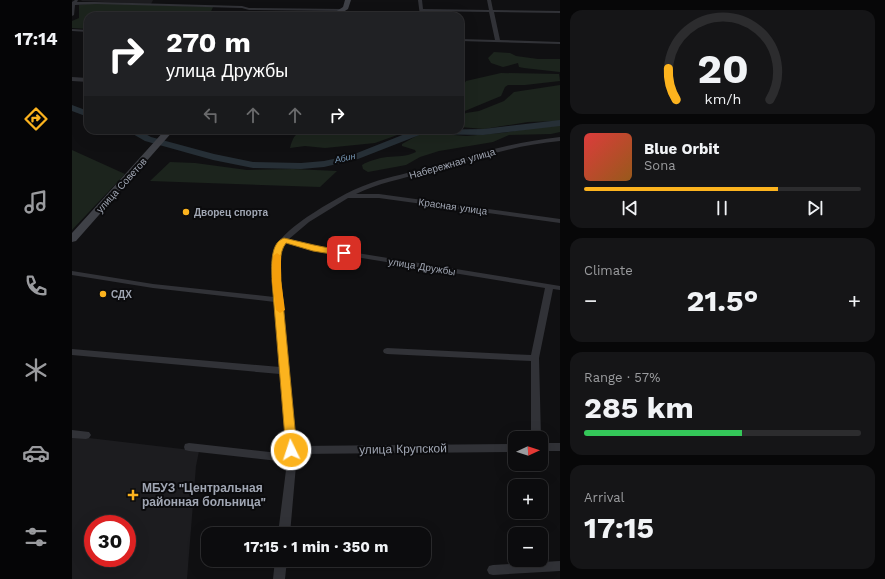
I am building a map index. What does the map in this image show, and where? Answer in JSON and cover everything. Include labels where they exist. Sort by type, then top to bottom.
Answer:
[{"type":"main road","points":[[339,12],[346,8],[348,0]]},
{"type":"main road","name":"улица Советов","points":[[72,239],[166,134]]},
{"type":"street","points":[[420,0],[422,10],[560,12]]},
{"type":"street","points":[[489,0],[498,41]]},
{"type":"street","points":[[72,15],[74,3],[242,7],[249,9],[343,10]]},
{"type":"street","points":[[72,30],[84,31]]},
{"type":"street","points":[[464,40],[560,43]]},
{"type":"street","points":[[72,80],[84,80]]},
{"type":"street","name":"Набережная улица","points":[[284,240],[297,228],[346,196],[368,186],[425,171],[476,155],[537,141],[560,139]]},
{"type":"street","name":"Красная улица","points":[[346,196],[386,197],[560,221]]},
{"type":"street","points":[[284,240],[279,246],[277,258],[277,281],[280,300],[292,455],[285,527]]},
{"type":"street","name":"улица Дружбы","points":[[284,240],[313,248],[560,288]]},
{"type":"street","points":[[72,274],[153,286],[280,300]]},
{"type":"street","points":[[536,431],[534,358],[549,287]]},
{"type":"street","points":[[386,351],[534,358]]},
{"type":"street","points":[[72,352],[285,371]]},
{"type":"street","points":[[72,434],[86,435]]},
{"type":"street","name":"улица Крупской","points":[[189,447],[292,455],[508,448]]},
{"type":"street","points":[[548,447],[560,447]]},
{"type":"street","points":[[493,570],[560,566]]},
{"type":"street","points":[[279,579],[281,567]]},
{"type":"shaded area","points":[[153,0],[151,4],[81,1]]},
{"type":"shaded area","points":[[97,3],[213,7],[211,12],[84,12],[84,29],[72,28],[72,21],[79,18],[79,5]]},
{"type":"shaded area","points":[[494,52],[510,53],[516,56],[538,59],[560,59],[560,72],[519,67],[518,63],[503,67],[491,63],[488,58]]},
{"type":"shaded area","points":[[501,73],[559,74],[560,81],[525,85],[508,85],[505,87],[501,96],[464,111],[464,84],[466,81]]},
{"type":"shaded area","points":[[560,85],[560,121],[528,122],[484,129],[464,127],[464,114],[479,111],[504,101],[514,92]]},
{"type":"shaded area","points":[[560,124],[560,132],[551,134],[509,135],[493,142],[439,151],[420,157],[406,165],[368,172],[363,169],[362,165],[377,159],[405,156],[416,152],[415,150],[402,146],[402,144],[418,135],[441,134],[466,136],[501,133]]},
{"type":"shaded area","points":[[400,134],[375,143],[325,148],[305,146],[290,148],[296,135]]},
{"type":"shaded area","points":[[72,150],[125,174],[72,230]]},
{"type":"shaded area","points":[[170,162],[195,163],[247,170],[293,169],[337,171],[320,187],[150,181]]},
{"type":"shaded area","name":"МБУЗ \"Центральная районная больница\"","points":[[72,436],[199,451],[196,466],[187,579],[72,579]]},
{"type":"waterway","name":"Абин","points":[[72,108],[84,112]]},
{"type":"waterway","name":"Абин","points":[[464,132],[483,132],[560,123]]},
{"type":"waterway","name":"Абин","points":[[139,134],[148,139],[213,157],[253,165],[301,166],[324,164],[355,157],[413,134]]},
{"type":"slow traffic","points":[[277,256],[277,281],[280,310]]},
{"type":"place","name":"Дворец спорта","points":[[186,212]]},
{"type":"place","name":"СДХ","points":[[103,294]]},
{"type":"place","name":"МБУЗ \"Центральная районная больница\"","points":[[133,495]]},
{"type":"route","points":[[291,450],[280,300],[277,281],[277,258],[279,246],[284,240],[313,248],[344,253]]}]
